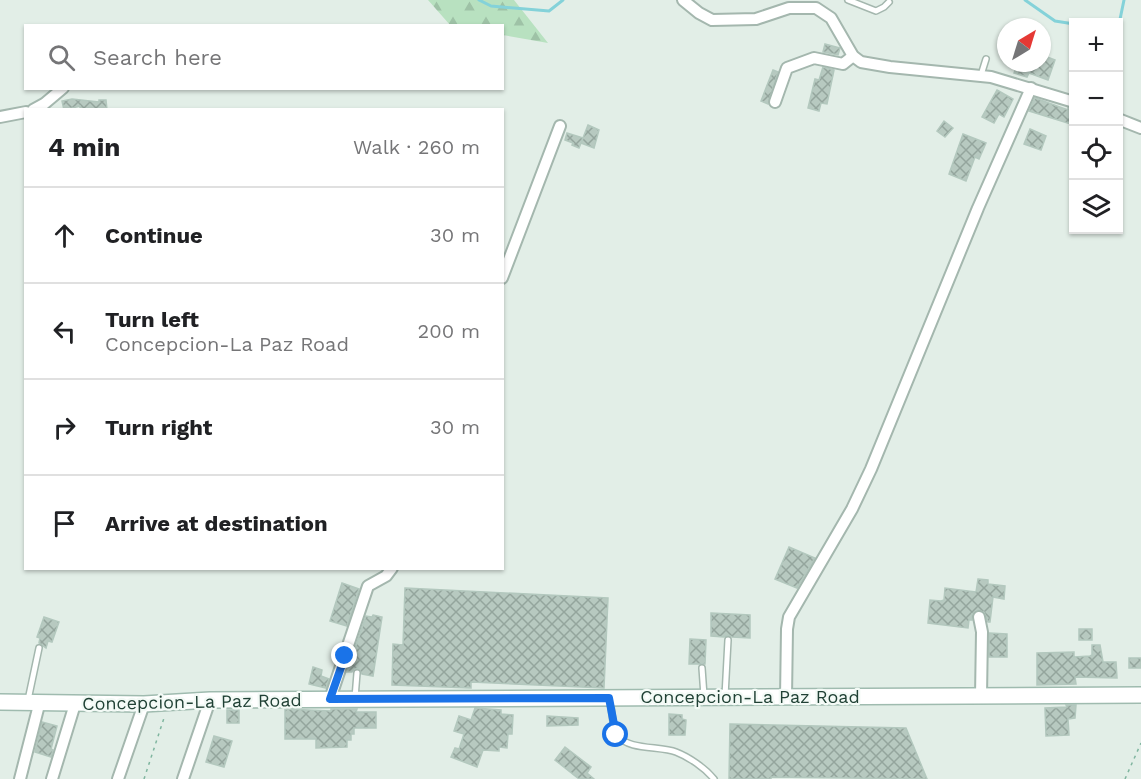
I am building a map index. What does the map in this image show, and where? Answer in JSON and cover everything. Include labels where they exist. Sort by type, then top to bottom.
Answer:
[{"type":"main road","name":"Concepcion-La Paz Road","points":[[0,702],[144,704],[210,700],[1141,695]]},
{"type":"street","points":[[683,0],[712,20],[756,19],[789,8],[808,7],[822,11],[831,18],[853,56],[863,63],[890,68],[981,75],[1069,100]]},
{"type":"street","points":[[775,102],[787,68],[814,58],[843,64],[853,56]]},
{"type":"street","points":[[786,696],[789,617],[842,528],[871,469],[978,208],[1031,88]]},
{"type":"street","points":[[37,108],[61,90]]},
{"type":"street","points":[[0,117],[24,112]]},
{"type":"street","points":[[1123,121],[1141,128]]},
{"type":"street","points":[[504,273],[560,126]]},
{"type":"street","points":[[330,699],[368,586],[386,576],[390,570]]},
{"type":"street","points":[[979,617],[982,633],[981,696]]},
{"type":"street","points":[[183,779],[210,700]]},
{"type":"street","points":[[20,779],[34,701]]},
{"type":"street","points":[[52,779],[75,704]]},
{"type":"street","points":[[118,779],[144,704]]},
{"type":"lane","points":[[789,8],[801,0]]},
{"type":"lane","points":[[848,0],[876,11],[884,8],[889,2]]},
{"type":"lane","points":[[981,75],[986,59]]},
{"type":"lane","points":[[724,697],[728,640]]},
{"type":"lane","points":[[34,701],[39,648]]},
{"type":"lane","points":[[702,668],[704,698]]},
{"type":"lane","points":[[354,699],[357,673]]},
{"type":"lane","points":[[609,698],[616,735],[622,740],[631,744],[678,752],[709,773],[714,779]]},
{"type":"path","points":[[144,779],[169,703]]},
{"type":"path","points":[[1125,779],[1141,743]]},
{"type":"green space","points":[[428,0],[514,0],[548,43],[504,35],[504,24],[449,24]]},
{"type":"building","points":[[825,44],[840,48],[838,55],[823,52]]},
{"type":"building","points":[[1051,58],[1055,60],[1051,71]]},
{"type":"building","points":[[823,67],[834,70],[827,104],[821,103],[819,111],[808,108],[815,79],[819,80]]},
{"type":"building","points":[[773,70],[778,72],[768,104],[761,101]]},
{"type":"building","points":[[1051,72],[1048,80],[1029,73],[1027,77],[1014,73]]},
{"type":"building","points":[[997,90],[1013,99],[1004,117],[999,114],[994,123],[982,117]]},
{"type":"building","points":[[1035,98],[1068,110],[1069,108],[1069,123],[1029,111]]},
{"type":"building","points":[[72,99],[99,102],[99,100],[106,100],[107,108],[80,108],[80,106],[64,108],[62,101]]},
{"type":"building","points":[[944,121],[953,128],[945,137],[937,131]]},
{"type":"building","points":[[588,125],[599,130],[594,148],[581,143]]},
{"type":"building","points":[[1030,129],[1046,136],[1041,150],[1024,144]]},
{"type":"building","points":[[567,133],[583,138],[579,148],[565,140]]},
{"type":"building","points":[[963,134],[986,143],[979,159],[975,157],[966,181],[949,174]]},
{"type":"building","points":[[789,547],[815,558],[797,588],[775,579]]},
{"type":"building","points":[[978,579],[988,580],[988,584],[1005,586],[1004,599],[993,597],[990,622],[984,612],[978,610],[972,614],[968,628],[928,623],[930,600],[944,600],[945,588],[976,592]]},
{"type":"building","points":[[342,583],[359,589],[347,626],[330,621]]},
{"type":"building","points":[[405,588],[608,598],[604,688],[471,682],[471,688],[392,685],[393,644],[403,645]]},
{"type":"building","points":[[711,613],[750,615],[750,638],[728,635],[711,636]]},
{"type":"building","points":[[373,615],[382,617],[373,676],[362,674],[358,668],[347,672],[366,616],[372,617]]},
{"type":"building","points":[[44,617],[59,622],[52,642],[48,641],[46,648],[39,643],[40,638],[37,637]]},
{"type":"building","points":[[1079,629],[1092,629],[1092,640],[1079,640]]},
{"type":"building","points":[[989,633],[1007,634],[1007,657],[989,657]]},
{"type":"building","points":[[690,639],[706,640],[705,664],[689,664]]},
{"type":"building","points":[[1092,645],[1100,645],[1103,662],[1116,662],[1117,678],[1075,677],[1076,684],[1037,685],[1037,653],[1074,652],[1074,657],[1090,656]]},
{"type":"building","points":[[1129,658],[1141,658],[1141,668],[1129,668]]},
{"type":"building","points":[[313,667],[322,670],[321,676],[329,679],[326,688],[309,684]]},
{"type":"building","points":[[1066,705],[1076,705],[1075,718],[1068,719],[1069,735],[1046,736],[1045,708],[1067,707]]},
{"type":"building","points":[[475,708],[501,710],[501,714],[513,715],[512,734],[508,734],[507,748],[499,747],[499,751],[483,750],[477,767],[451,757],[455,748],[459,749],[464,734],[454,731],[459,716],[471,720]]},
{"type":"building","points":[[285,709],[331,711],[331,709],[357,709],[356,712],[376,712],[376,728],[354,728],[351,740],[347,740],[347,747],[316,748],[316,739],[285,739]]},
{"type":"building","points":[[227,710],[239,710],[239,723],[227,723]]},
{"type":"building","points":[[669,714],[682,715],[682,719],[686,720],[685,735],[669,735]]},
{"type":"building","points":[[547,716],[578,718],[578,725],[547,726]]},
{"type":"building","points":[[42,722],[57,726],[51,757],[35,752]]},
{"type":"building","points":[[730,724],[906,728],[927,779],[771,777],[771,779],[729,779]]},
{"type":"building","points":[[214,736],[232,741],[224,767],[206,762]]},
{"type":"building","points":[[565,747],[591,767],[587,773],[594,779],[579,779],[555,760]]},
{"type":"waterway","points":[[479,0],[491,6],[549,11],[563,0]]},
{"type":"waterway","points":[[1025,0],[1055,21],[1069,23]]},
{"type":"waterway","points":[[1120,18],[1124,0]]},
{"type":"route","points":[[345,656],[330,699],[609,698],[616,735]]}]
